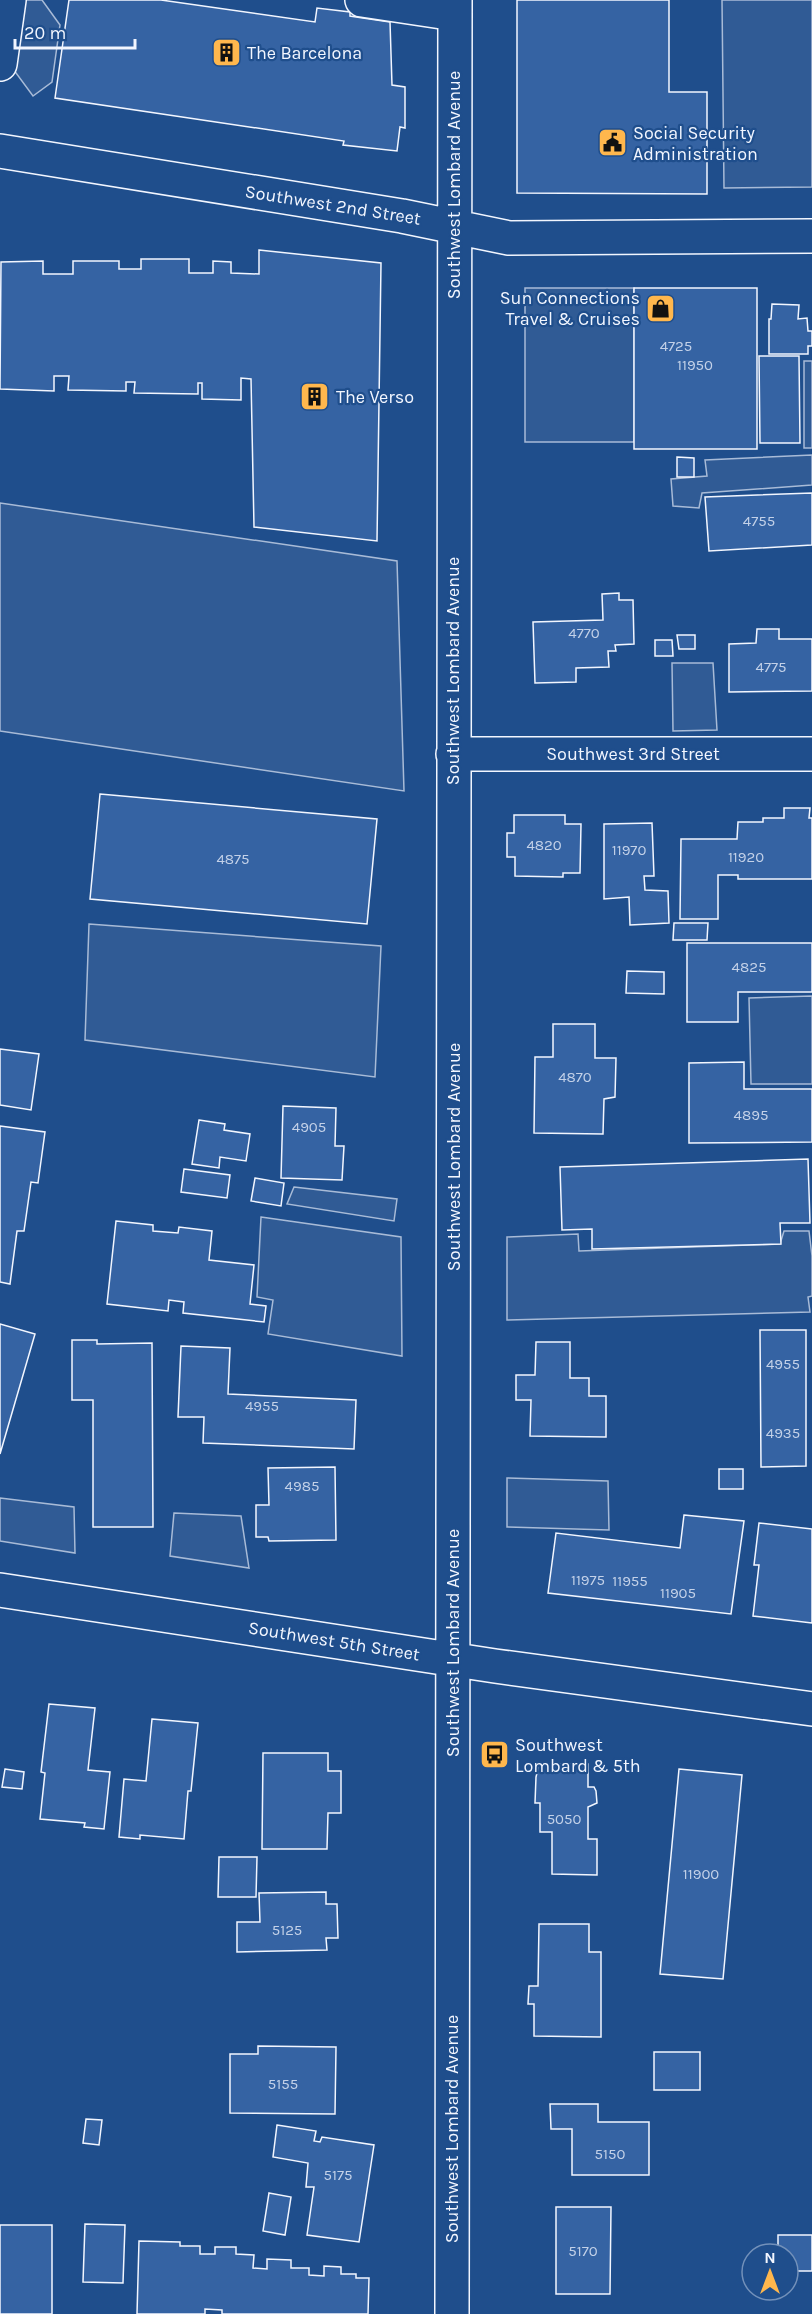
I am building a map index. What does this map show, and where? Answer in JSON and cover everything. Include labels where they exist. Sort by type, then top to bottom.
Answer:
[{"type":"street","points":[[0,64],[9,0]]},
{"type":"street","points":[[362,0],[454,7]]},
{"type":"street","name":"Southwest Lombard Avenue","points":[[452,2314],[454,7]]},
{"type":"street","name":"Southwest 2nd Street","points":[[0,151],[454,225],[509,238],[812,236]]},
{"type":"street","name":"Southwest 3rd Street","points":[[453,754],[812,754]]},
{"type":"street","name":"Southwest 5th Street","points":[[0,1590],[454,1660],[812,1709]]},
{"type":"shaded area","points":[[0,0],[42,0],[60,25],[52,82],[33,96],[2,54]]},
{"type":"shaded area","points":[[722,0],[812,0],[812,187],[724,188]]},
{"type":"shaded area","points":[[525,288],[634,288],[634,442],[525,442]]},
{"type":"shaded area","points":[[804,361],[812,361],[812,448],[804,448]]},
{"type":"shaded area","points":[[812,455],[812,485],[702,493],[699,508],[673,506],[671,479],[707,476],[705,460]]},
{"type":"shaded area","points":[[0,503],[397,561],[404,791],[0,731]]},
{"type":"shaded area","points":[[672,663],[713,663],[717,730],[673,731]]},
{"type":"shaded area","points":[[89,924],[381,946],[375,1077],[85,1040]]},
{"type":"shaded area","points":[[812,996],[812,1084],[751,1084],[749,998]]},
{"type":"shaded area","points":[[294,1187],[397,1199],[394,1221],[287,1204]]},
{"type":"shaded area","points":[[261,1217],[401,1237],[402,1356],[268,1334],[273,1300],[257,1297]]},
{"type":"shaded area","points":[[784,1231],[809,1231],[812,1256],[812,1296],[808,1297],[810,1312],[507,1320],[507,1237],[578,1234],[579,1251],[780,1244]]},
{"type":"shaded area","points":[[507,1478],[608,1481],[609,1530],[507,1527]]},
{"type":"shaded area","points":[[0,1498],[74,1507],[75,1553],[0,1541]]},
{"type":"shaded area","points":[[174,1513],[241,1516],[249,1568],[170,1556]]},
{"type":"building","name":"The Barcelona","points":[[69,0],[161,0],[315,22],[317,8],[350,12],[350,16],[390,22],[392,85],[405,87],[405,128],[400,127],[397,151],[343,145],[344,141],[55,98]]},
{"type":"building","name":"Social Security Administration","points":[[517,0],[669,0],[669,92],[707,92],[707,194],[517,193]]},
{"type":"building","name":"The Verso","points":[[259,250],[381,263],[377,541],[254,527],[251,379],[241,378],[241,400],[202,399],[202,383],[198,383],[198,394],[134,393],[135,382],[126,382],[126,391],[68,390],[69,376],[54,376],[54,391],[0,389],[1,262],[43,261],[43,274],[73,274],[73,261],[119,261],[119,269],[141,269],[141,259],[189,259],[189,273],[213,273],[213,261],[231,262],[231,273],[259,274]]},
{"type":"building","points":[[634,288],[757,288],[757,449],[634,449]]},
{"type":"building","points":[[772,304],[799,305],[798,319],[807,318],[808,331],[812,331],[812,346],[808,346],[808,354],[769,354],[769,319],[771,319]]},
{"type":"building","points":[[759,356],[799,356],[800,443],[760,443]]},
{"type":"building","points":[[677,457],[694,458],[694,477],[677,477]]},
{"type":"building","points":[[812,493],[812,545],[709,551],[705,497]]},
{"type":"building","points":[[619,593],[619,600],[633,600],[634,644],[615,645],[616,651],[608,651],[609,667],[576,668],[576,682],[535,683],[533,622],[603,620],[602,594]]},
{"type":"building","points":[[757,629],[779,629],[779,639],[812,639],[812,691],[729,692],[729,644],[756,643]]},
{"type":"building","points":[[677,635],[695,635],[695,649],[679,649]]},
{"type":"building","points":[[655,640],[672,640],[673,656],[655,656]]},
{"type":"building","points":[[100,794],[377,819],[367,924],[90,899]]},
{"type":"building","points":[[784,808],[810,808],[812,879],[738,879],[738,875],[718,875],[718,919],[680,919],[681,839],[737,839],[738,822],[763,822],[763,818],[784,818]]},
{"type":"building","points":[[514,815],[565,815],[565,824],[581,824],[580,873],[563,873],[563,877],[515,876],[515,857],[507,857],[507,833],[514,833]]},
{"type":"building","points":[[652,823],[654,876],[644,876],[645,890],[668,891],[669,923],[630,925],[629,897],[604,899],[604,824]]},
{"type":"building","points":[[674,923],[708,923],[707,940],[673,940]]},
{"type":"building","points":[[687,943],[812,943],[812,992],[738,992],[738,1022],[687,1022]]},
{"type":"building","points":[[627,971],[664,972],[664,994],[626,993]]},
{"type":"building","points":[[553,1024],[595,1024],[595,1058],[616,1058],[615,1097],[604,1099],[603,1134],[534,1133],[535,1057],[553,1057]]},
{"type":"building","points":[[0,1049],[39,1054],[31,1110],[0,1105]]},
{"type":"building","points":[[744,1062],[744,1089],[812,1089],[812,1142],[689,1143],[689,1063]]},
{"type":"building","points":[[283,1106],[336,1108],[335,1146],[344,1146],[342,1180],[281,1178]]},
{"type":"building","points":[[199,1120],[225,1124],[224,1130],[250,1134],[246,1161],[220,1157],[219,1168],[192,1164]]},
{"type":"building","points":[[0,1126],[45,1132],[38,1183],[31,1182],[24,1231],[17,1231],[10,1284],[0,1282]]},
{"type":"building","points":[[808,1159],[810,1223],[780,1223],[781,1244],[592,1249],[592,1229],[562,1230],[560,1167]]},
{"type":"building","points":[[184,1169],[230,1175],[227,1198],[181,1192]]},
{"type":"building","points":[[255,1178],[284,1183],[281,1206],[251,1201]]},
{"type":"building","points":[[116,1221],[153,1225],[153,1231],[178,1233],[179,1227],[212,1231],[209,1260],[254,1265],[250,1304],[266,1306],[264,1322],[183,1313],[184,1302],[169,1300],[168,1311],[107,1304]]},
{"type":"building","points":[[0,1324],[35,1334],[0,1454]]},
{"type":"building","points":[[760,1330],[806,1330],[806,1466],[761,1467]]},
{"type":"building","points":[[72,1340],[97,1340],[97,1344],[152,1343],[153,1527],[93,1527],[93,1400],[72,1400]]},
{"type":"building","points":[[536,1342],[570,1342],[570,1378],[589,1378],[589,1396],[606,1396],[606,1437],[530,1436],[531,1400],[516,1400],[516,1375],[535,1375]]},
{"type":"building","points":[[181,1346],[230,1348],[228,1394],[356,1400],[354,1449],[203,1443],[204,1417],[178,1417]]},
{"type":"building","points":[[335,1467],[336,1540],[269,1541],[268,1537],[256,1537],[256,1505],[269,1505],[268,1468]]},
{"type":"building","points":[[719,1469],[743,1469],[743,1489],[719,1489]]},
{"type":"building","points":[[684,1515],[744,1521],[731,1614],[548,1593],[556,1533],[680,1548]]},
{"type":"building","points":[[759,1523],[812,1529],[812,1623],[753,1616],[759,1565],[754,1565]]},
{"type":"building","points":[[49,1704],[95,1708],[88,1770],[110,1772],[104,1829],[84,1827],[85,1823],[40,1819],[45,1773],[41,1772]]},
{"type":"building","points":[[152,1719],[198,1723],[184,1839],[140,1835],[140,1839],[119,1837],[124,1779],[146,1781]]},
{"type":"building","points":[[263,1753],[328,1753],[328,1771],[341,1771],[341,1813],[328,1813],[327,1849],[262,1849]]},
{"type":"building","points":[[539,1764],[588,1764],[588,1787],[594,1787],[597,1803],[588,1807],[588,1839],[597,1839],[597,1875],[552,1874],[552,1832],[540,1832],[540,1803],[535,1803]]},
{"type":"building","points":[[5,1769],[24,1772],[22,1789],[2,1787]]},
{"type":"building","points":[[679,1769],[742,1775],[723,1979],[660,1974]]},
{"type":"building","points":[[219,1857],[257,1857],[256,1897],[218,1897]]},
{"type":"building","points":[[326,1892],[326,1904],[337,1904],[338,1938],[326,1938],[327,1950],[237,1952],[237,1922],[260,1922],[259,1893]]},
{"type":"building","points":[[539,1924],[589,1924],[589,1952],[601,1952],[601,2037],[534,2036],[534,2004],[528,2004],[529,1986],[538,1986]]},
{"type":"building","points":[[258,2046],[336,2047],[335,2114],[230,2113],[230,2054],[258,2054]]},
{"type":"building","points":[[654,2052],[700,2052],[700,2090],[654,2090]]},
{"type":"building","points":[[550,2104],[598,2104],[598,2122],[649,2122],[649,2175],[572,2175],[572,2129],[551,2129]]},
{"type":"building","points":[[86,2119],[102,2120],[99,2145],[83,2143]]},
{"type":"building","points":[[277,2125],[316,2131],[314,2141],[320,2142],[322,2137],[374,2145],[359,2242],[307,2235],[314,2187],[306,2187],[308,2163],[273,2157]]},
{"type":"building","points":[[269,2193],[291,2197],[285,2235],[263,2231]]},
{"type":"building","points":[[556,2207],[611,2207],[610,2294],[556,2294]]},
{"type":"building","points":[[85,2224],[125,2225],[123,2283],[83,2282]]},
{"type":"building","points":[[0,2225],[52,2225],[52,2314],[0,2314]]},
{"type":"building","points":[[778,2235],[812,2235],[812,2271],[800,2271],[800,2242],[778,2242]]},
{"type":"building","points":[[139,2241],[180,2242],[180,2246],[200,2246],[200,2254],[215,2254],[215,2247],[236,2247],[236,2254],[254,2255],[253,2268],[267,2269],[267,2259],[291,2260],[291,2268],[309,2268],[309,2275],[324,2276],[324,2266],[341,2267],[341,2274],[356,2274],[356,2278],[369,2278],[368,2314],[222,2314],[222,2310],[205,2309],[205,2314],[137,2314]]},
{"type":"place","name":"The Barcelona","points":[[226,53]]},
{"type":"place","name":"Social Security Administration","points":[[612,143]]},
{"type":"place","name":"Sun Connections Travel & Cruises","points":[[661,308]]},
{"type":"place","name":"The Verso","points":[[315,397]]},
{"type":"place","name":"Southwest Lombard & 5th","points":[[494,1755]]}]
